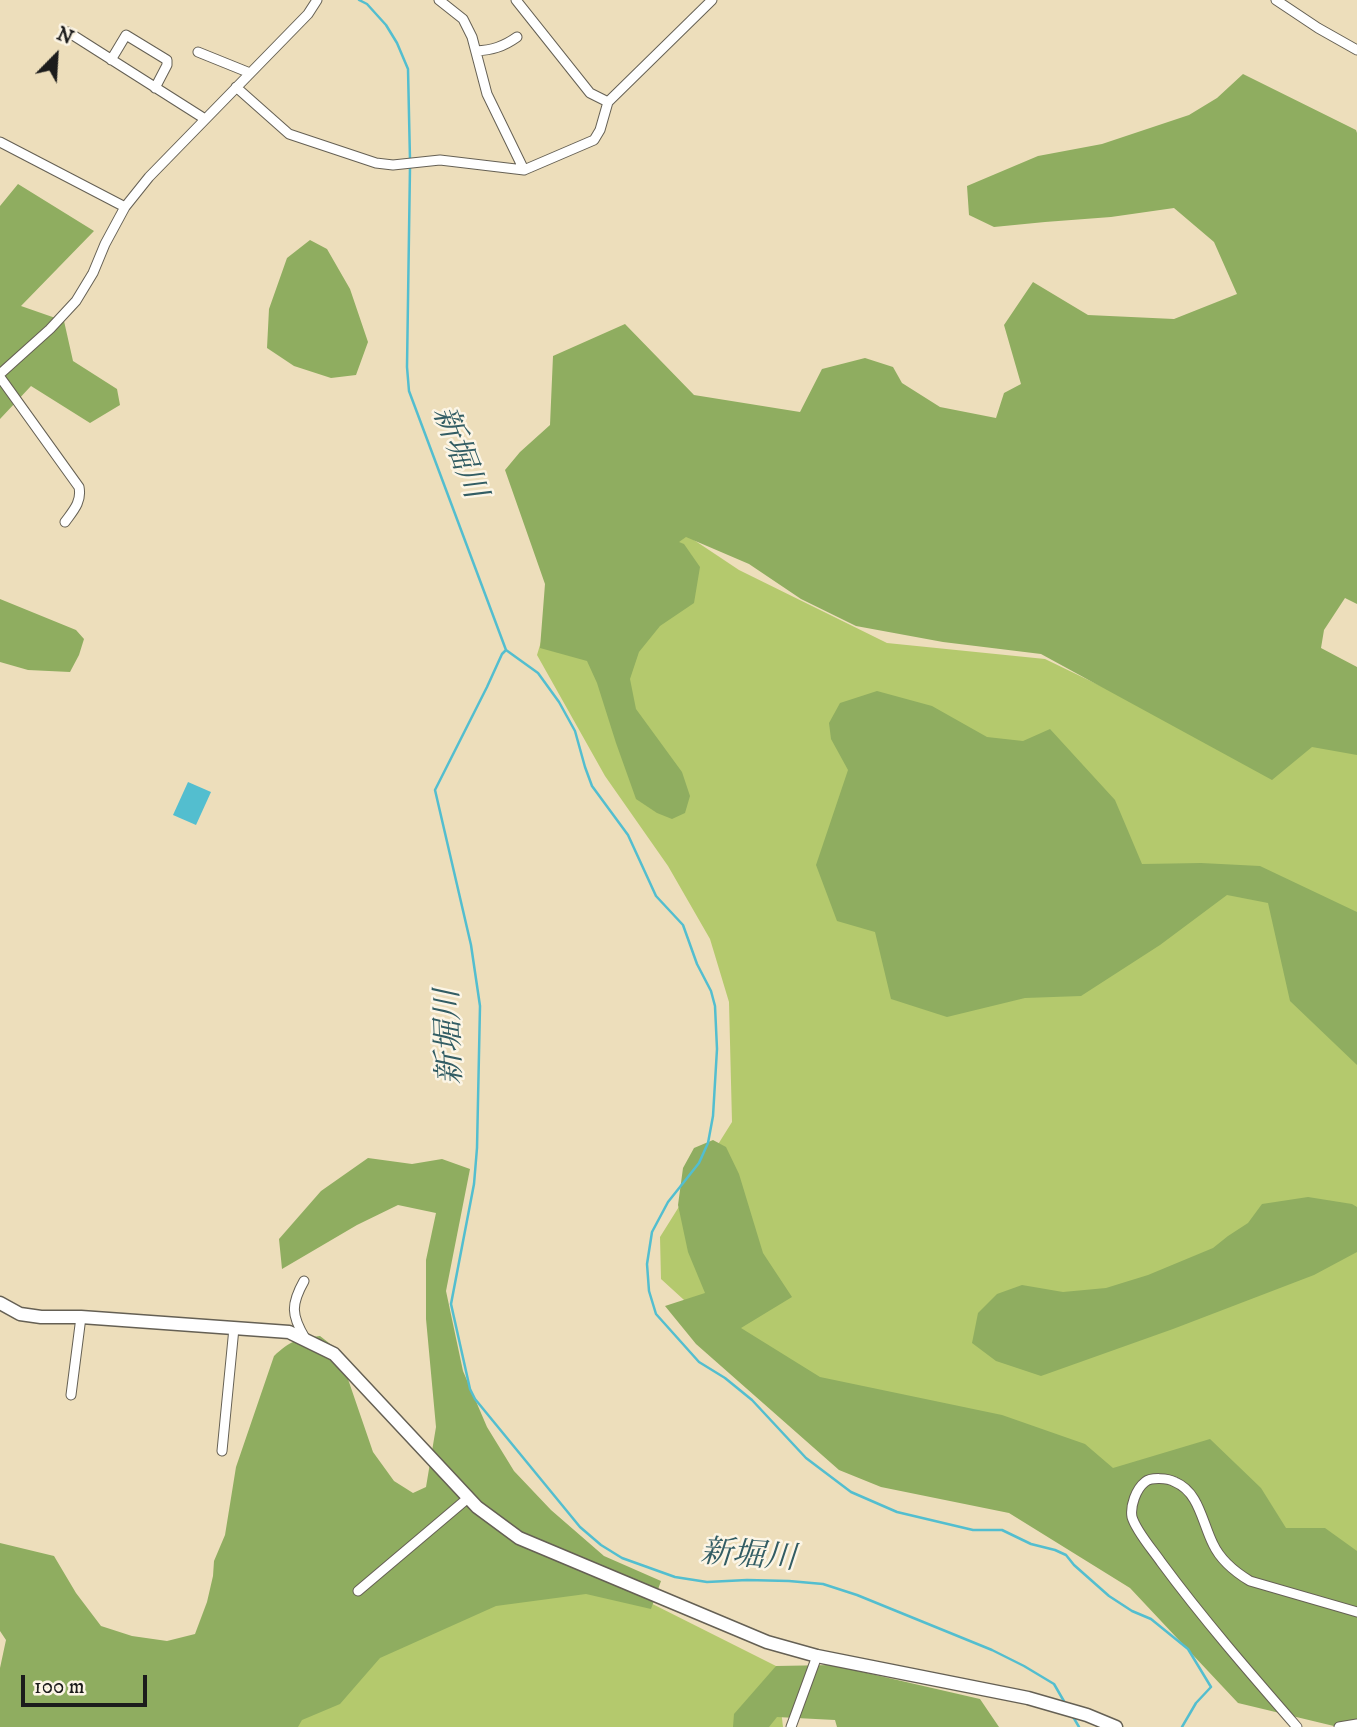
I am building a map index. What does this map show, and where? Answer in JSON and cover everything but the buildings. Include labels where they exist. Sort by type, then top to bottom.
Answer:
[{"type":"street","points":[[65,522],[81,496],[79,487],[0,375],[76,301],[93,273],[125,207],[149,177],[307,14],[317,0]]},
{"type":"street","points":[[439,0],[463,19],[472,37],[487,93],[524,170]]},
{"type":"street","points":[[516,0],[590,93],[608,102]]},
{"type":"street","points":[[236,87],[289,135],[376,163],[393,165],[440,160],[524,170],[594,140],[600,130],[608,102],[712,0]]},
{"type":"street","points":[[1276,0],[1357,50]]},
{"type":"street","points":[[68,32],[205,119]]},
{"type":"street","points":[[111,60],[126,35],[167,60],[155,88]]},
{"type":"street","points":[[476,51],[493,50],[517,37]]},
{"type":"street","points":[[198,52],[250,72]]},
{"type":"street","points":[[0,142],[125,207]]},
{"type":"street","points":[[304,1281],[295,1301],[294,1318],[306,1340]]},
{"type":"street","points":[[0,1303],[20,1314],[41,1317],[81,1317],[289,1332],[334,1354],[477,1507],[519,1538],[767,1642],[817,1656],[1028,1699],[1116,1727]]},
{"type":"street","points":[[71,1395],[81,1317]]},
{"type":"street","points":[[222,1451],[234,1328]]},
{"type":"street","points":[[1297,1727],[1186,1597],[1145,1540],[1132,1518],[1133,1503],[1142,1484],[1148,1480],[1167,1479],[1191,1492],[1214,1546],[1237,1573],[1250,1581],[1357,1612]]},
{"type":"street","points":[[358,1591],[468,1498]]},
{"type":"street","points":[[791,1727],[817,1656]]},
{"type":"street","points":[[1339,1727],[1357,1724]]},
{"type":"green space","points":[[1243,74],[1356,130],[1357,133],[1357,604],[1345,598],[1324,630],[1321,648],[1357,667],[1357,755],[1312,747],[1272,780],[1041,654],[943,642],[856,626],[801,599],[749,564],[686,537],[679,542],[684,544],[700,567],[694,603],[660,626],[639,652],[630,679],[636,709],[682,772],[690,796],[685,813],[672,819],[636,799],[587,661],[540,648],[545,584],[505,470],[520,452],[550,425],[553,356],[625,324],[694,395],[800,412],[822,369],[865,358],[893,367],[902,383],[940,407],[996,418],[1004,393],[1021,384],[1004,325],[1033,282],[1088,315],[1174,319],[1237,294],[1214,242],[1174,208],[1111,217],[994,227],[969,215],[967,186],[1038,156],[1102,144],[1189,115],[1217,98]]},
{"type":"green space","points":[[18,184],[94,231],[21,306],[64,321],[73,361],[117,389],[120,405],[90,423],[31,386],[0,419],[0,206]]},
{"type":"green space","points":[[310,240],[327,249],[350,289],[368,342],[356,375],[331,378],[294,366],[267,348],[269,309],[287,258]]},
{"type":"green space","points":[[679,530],[739,570],[887,643],[1045,659],[1227,747],[1301,729],[1357,754],[1357,1591],[1110,1520],[740,1351],[661,1279],[660,1237],[732,1122],[729,1002],[710,939],[668,866],[605,776],[537,655],[556,592]]},
{"type":"green space","points":[[0,599],[76,630],[84,639],[70,672],[28,670],[0,662]]},
{"type":"green space","points":[[877,691],[932,706],[987,737],[1023,741],[1050,729],[1115,800],[1142,864],[1260,866],[1357,912],[1357,1065],[1290,1001],[1268,903],[1227,895],[1160,945],[1081,996],[1025,998],[947,1017],[891,999],[875,932],[837,921],[816,865],[848,770],[831,739],[829,723],[840,703]]},
{"type":"green space","points":[[713,1140],[726,1147],[739,1174],[763,1253],[792,1297],[741,1328],[820,1377],[1002,1415],[1085,1444],[1113,1468],[1210,1439],[1261,1488],[1286,1528],[1325,1528],[1357,1551],[1357,1727],[1338,1727],[1238,1703],[1130,1588],[1009,1513],[881,1487],[839,1470],[696,1344],[665,1306],[705,1293],[688,1252],[678,1205],[683,1168],[694,1148]]},
{"type":"green space","points":[[368,1158],[412,1164],[442,1159],[470,1169],[446,1291],[463,1371],[487,1427],[514,1471],[551,1510],[604,1556],[661,1581],[651,1609],[586,1594],[496,1606],[380,1658],[340,1704],[302,1720],[298,1727],[0,1727],[0,1668],[6,1640],[0,1631],[0,1543],[54,1556],[76,1593],[101,1626],[132,1636],[167,1641],[195,1634],[207,1602],[214,1561],[225,1535],[236,1467],[274,1356],[290,1344],[300,1339],[320,1336],[338,1350],[373,1452],[394,1481],[413,1493],[426,1487],[436,1427],[426,1319],[426,1260],[436,1213],[398,1205],[357,1225],[282,1269],[279,1239],[321,1191]]},
{"type":"green space","points":[[1308,1197],[1357,1207],[1357,1252],[1314,1275],[1041,1376],[996,1361],[972,1343],[978,1313],[997,1294],[1022,1285],[1063,1292],[1106,1288],[1148,1275],[1213,1248],[1248,1223],[1262,1204]]},
{"type":"green space","points":[[535,1545],[776,1666],[783,1727],[233,1727]]},
{"type":"green space","points":[[832,1665],[980,1699],[999,1727],[837,1727],[835,1720],[777,1717],[769,1727],[733,1727],[734,1714],[776,1666]]},
{"type":"water","points":[[188,782],[211,792],[196,825],[173,815]]},
{"type":"waterway","name":"新堀川","points":[[359,0],[367,4],[386,25],[408,69],[410,160]]},
{"type":"waterway","name":"新堀川","points":[[410,167],[407,367],[409,391],[506,650]]},
{"type":"waterway","name":"新堀川","points":[[506,650],[435,790],[471,945],[480,1006],[474,1184],[451,1304],[470,1389],[475,1399],[580,1527],[622,1558],[675,1577],[707,1582],[747,1580],[823,1584],[857,1595],[992,1650],[1024,1666],[1054,1684],[1065,1703]]},
{"type":"waterway","points":[[506,650],[538,673],[559,702],[575,731],[592,786],[628,835],[656,896],[683,925],[715,1006],[717,1049],[713,1116],[708,1143],[699,1163],[668,1202],[652,1232],[647,1264],[649,1291],[656,1314],[699,1362],[725,1378],[752,1400],[806,1458],[851,1492],[897,1512],[973,1530],[1002,1530],[1031,1544],[1055,1550],[1066,1555],[1109,1596],[1132,1611],[1151,1619],[1188,1649],[1211,1687],[1196,1703],[1182,1727]]},
{"type":"waterway","name":"新堀川","points":[[1072,1715],[1079,1727]]}]
